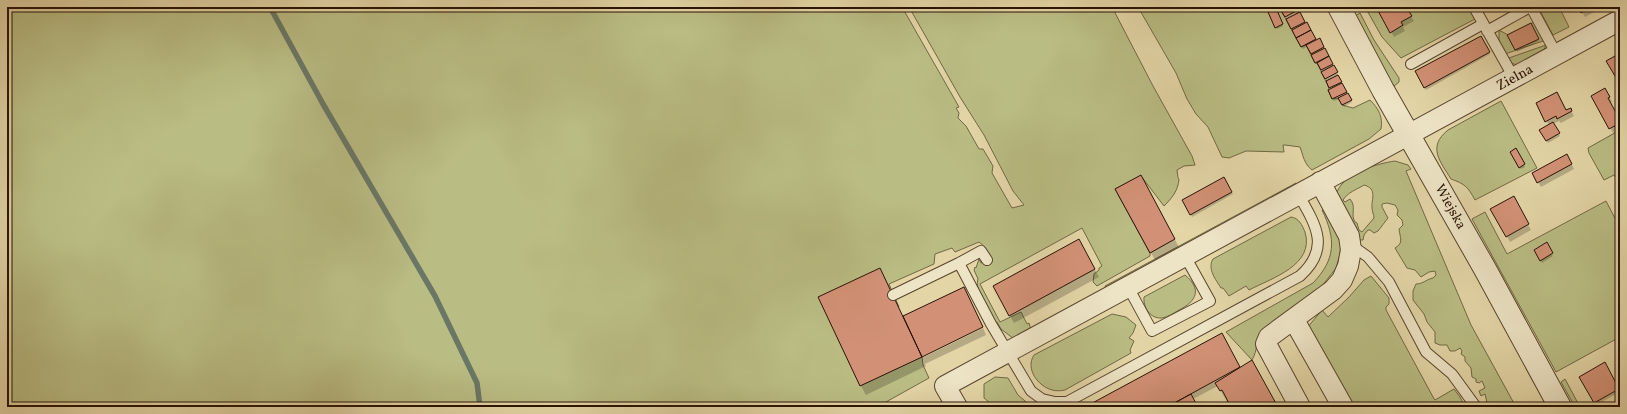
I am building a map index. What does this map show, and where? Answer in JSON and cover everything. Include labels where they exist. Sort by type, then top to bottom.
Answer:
[{"type":"street","name":"Wiejska","points":[[1339,7],[1560,407]]},
{"type":"street","name":"Zielna","points":[[957,407],[945,386],[1620,20]]},
{"type":"street","points":[[1300,407],[1266,344],[1270,337],[1333,290],[1342,280],[1348,266],[1351,250],[1350,236],[1320,182]]},
{"type":"street","points":[[1294,320],[1344,407]]},
{"type":"lane","points":[[1474,7],[1514,78]]},
{"type":"lane","points":[[1410,64],[1485,27],[1531,7],[1557,55]]},
{"type":"lane","points":[[959,263],[991,324],[1031,391],[1042,399],[1055,402],[1067,402],[1300,276],[1311,266],[1317,252],[1318,240],[1316,228],[1298,194]]},
{"type":"lane","points":[[1350,244],[1368,257],[1389,282],[1426,352],[1452,374],[1476,407]]},
{"type":"lane","points":[[893,295],[981,251],[987,260]]},
{"type":"lane","points":[[1128,287],[1152,331],[1210,301],[1185,256]]},
{"type":"green space","points":[[7,7],[902,7],[959,107],[956,108],[959,113],[958,118],[966,126],[979,149],[983,149],[993,166],[992,173],[1012,208],[1024,205],[1013,191],[984,135],[960,97],[909,7],[1112,7],[1153,86],[1192,156],[1195,165],[1184,166],[1177,170],[1179,179],[1176,191],[1164,206],[1141,176],[1115,189],[1150,253],[1150,256],[1097,286],[1093,282],[1094,274],[1102,266],[1082,228],[980,284],[1000,322],[1021,312],[1027,324],[1029,323],[1031,330],[1014,339],[1001,329],[997,322],[994,323],[980,295],[977,283],[978,279],[974,270],[979,259],[981,263],[985,261],[989,255],[985,247],[979,242],[955,252],[952,248],[935,254],[934,264],[889,284],[899,307],[896,308],[922,357],[923,365],[929,378],[877,407],[852,407],[850,403],[848,407],[7,407]]},
{"type":"green space","points":[[1138,7],[1279,7],[1301,47],[1306,45],[1315,63],[1317,63],[1329,88],[1328,90],[1332,99],[1338,98],[1342,105],[1353,108],[1370,100],[1380,113],[1381,129],[1369,139],[1312,170],[1305,162],[1300,147],[1283,145],[1284,152],[1246,151],[1229,158],[1222,157],[1208,127],[1196,114],[1187,99],[1176,73]]},
{"type":"green space","points":[[1365,7],[1468,7],[1475,19],[1401,58],[1382,37]]},
{"type":"green space","points":[[1538,7],[1559,7],[1569,27],[1553,35]]},
{"type":"green space","points":[[1360,13],[1374,40],[1399,78],[1399,82],[1393,87],[1355,16]]},
{"type":"green space","points":[[1534,22],[1543,41],[1505,54],[1499,42],[1499,32],[1501,31],[1508,35]]},
{"type":"green space","points":[[1546,45],[1543,52],[1518,65],[1510,63],[1506,59]]},
{"type":"green space","points":[[1501,101],[1537,168],[1475,200],[1466,186],[1451,179],[1440,160],[1437,148],[1438,142],[1448,130]]},
{"type":"green space","points":[[1620,130],[1620,181],[1618,182],[1614,175],[1604,180],[1589,153],[1588,148]]},
{"type":"green space","points":[[1395,161],[1408,165],[1411,169],[1406,171],[1471,325],[1516,407],[1488,407],[1485,394],[1481,396],[1479,391],[1485,388],[1482,381],[1479,383],[1476,382],[1476,379],[1472,377],[1471,368],[1465,361],[1465,357],[1461,354],[1462,351],[1460,348],[1455,351],[1450,351],[1447,345],[1435,343],[1435,332],[1413,300],[1413,291],[1416,284],[1433,278],[1436,275],[1435,271],[1429,272],[1421,277],[1415,270],[1407,268],[1395,248],[1400,244],[1401,238],[1399,229],[1403,225],[1402,220],[1397,215],[1398,210],[1395,205],[1387,203],[1382,204],[1388,218],[1378,231],[1374,233],[1368,230],[1364,235],[1363,240],[1359,240],[1336,195],[1339,187],[1352,175],[1370,167]],"holes":[[[1364,185],[1371,189],[1373,195],[1372,208],[1374,218],[1362,232],[1359,230],[1357,223],[1355,222],[1352,202],[1350,199],[1345,202],[1343,200],[1350,193]]]},
{"type":"green space","points":[[1296,183],[1295,187],[1106,289],[1105,286]]},
{"type":"green space","points":[[1606,201],[1620,228],[1620,337],[1556,372],[1472,219],[1485,212],[1507,254]]},
{"type":"green space","points":[[1322,210],[1325,211],[1341,242],[1340,254],[1336,268],[1322,286],[1262,330],[1252,360],[1226,332],[1313,283],[1321,274],[1330,257],[1331,248],[1330,230]]},
{"type":"green space","points":[[1291,217],[1298,220],[1305,232],[1306,243],[1304,253],[1298,262],[1269,281],[1249,290],[1246,286],[1229,296],[1223,288],[1221,288],[1213,274],[1211,263],[1213,259]]},
{"type":"green space","points":[[1185,275],[1194,285],[1195,290],[1195,294],[1190,303],[1173,314],[1162,318],[1154,317],[1148,312],[1144,297]]},
{"type":"green space","points":[[1371,276],[1389,298],[1389,304],[1386,307],[1386,310],[1435,400],[1454,389],[1465,407],[1351,407],[1307,328],[1322,310],[1328,317],[1364,280]]},
{"type":"green space","points":[[1112,314],[1126,317],[1136,325],[1129,338],[1134,341],[1130,350],[1131,353],[1065,390],[1052,390],[1042,385],[1038,381],[1034,376],[1031,366],[1034,355]]},
{"type":"green space","points":[[995,377],[1008,378],[1018,395],[1032,407],[995,407],[984,398],[984,384]]},
{"type":"green space","points":[[1565,379],[1580,407],[1575,407],[1561,382]]},
{"type":"building","points":[[1283,7],[1297,7],[1298,10],[1285,17],[1280,9]]},
{"type":"building","points":[[1376,7],[1406,7],[1412,16],[1401,22],[1403,25],[1390,33]]},
{"type":"building","points":[[1578,7],[1591,7],[1581,13]]},
{"type":"building","points":[[1276,8],[1283,24],[1275,28],[1268,12]]},
{"type":"building","points":[[1300,12],[1305,22],[1291,29],[1286,19]]},
{"type":"building","points":[[1307,22],[1311,30],[1296,38],[1292,30]]},
{"type":"building","points":[[1531,23],[1539,39],[1515,50],[1507,35]]},
{"type":"building","points":[[1311,30],[1316,39],[1301,47],[1296,38]]},
{"type":"building","points":[[1481,36],[1490,52],[1424,88],[1415,71]]},
{"type":"building","points":[[1320,38],[1324,47],[1311,54],[1306,45]]},
{"type":"building","points":[[1325,48],[1329,56],[1315,63],[1311,55]]},
{"type":"building","points":[[1329,56],[1333,64],[1321,70],[1317,63]]},
{"type":"building","points":[[1615,56],[1617,60],[1620,58],[1620,80],[1618,81],[1606,61]]},
{"type":"building","points":[[1334,65],[1338,72],[1325,79],[1321,72]]},
{"type":"building","points":[[1338,75],[1342,82],[1329,88],[1326,81]]},
{"type":"building","points":[[1342,83],[1347,92],[1332,99],[1328,90]]},
{"type":"building","points":[[1605,88],[1610,97],[1608,98],[1620,120],[1620,123],[1609,129],[1591,96]]},
{"type":"building","points":[[1557,92],[1566,110],[1571,108],[1572,111],[1557,119],[1556,116],[1545,122],[1536,103]]},
{"type":"building","points":[[1348,93],[1352,100],[1342,105],[1338,98]]},
{"type":"building","points":[[1553,122],[1560,133],[1546,141],[1539,130]]},
{"type":"building","points":[[1516,148],[1525,164],[1519,168],[1510,152]]},
{"type":"building","points":[[1567,154],[1572,164],[1537,183],[1532,173]]},
{"type":"building","points":[[1141,175],[1175,239],[1150,253],[1115,189]]},
{"type":"building","points":[[1224,177],[1232,192],[1190,215],[1182,200]]},
{"type":"building","points":[[1514,196],[1529,224],[1506,237],[1490,209]]},
{"type":"building","points":[[1079,239],[1095,269],[1009,316],[993,286]]},
{"type":"building","points":[[1547,242],[1553,253],[1540,261],[1534,250]]},
{"type":"building","points":[[880,268],[922,357],[860,386],[818,297]]},
{"type":"building","points":[[964,287],[983,327],[922,357],[903,316]]},
{"type":"building","points":[[1222,333],[1240,367],[1167,407],[1085,407]]},
{"type":"building","points":[[1252,360],[1278,407],[1231,407],[1222,390],[1220,391],[1215,383]]},
{"type":"building","points":[[1605,362],[1619,389],[1594,403],[1579,377]]},
{"type":"building","points":[[1191,394],[1198,407],[1167,407]]},
{"type":"waterway","points":[[270,7],[323,104],[435,296],[477,383],[480,407]]}]
